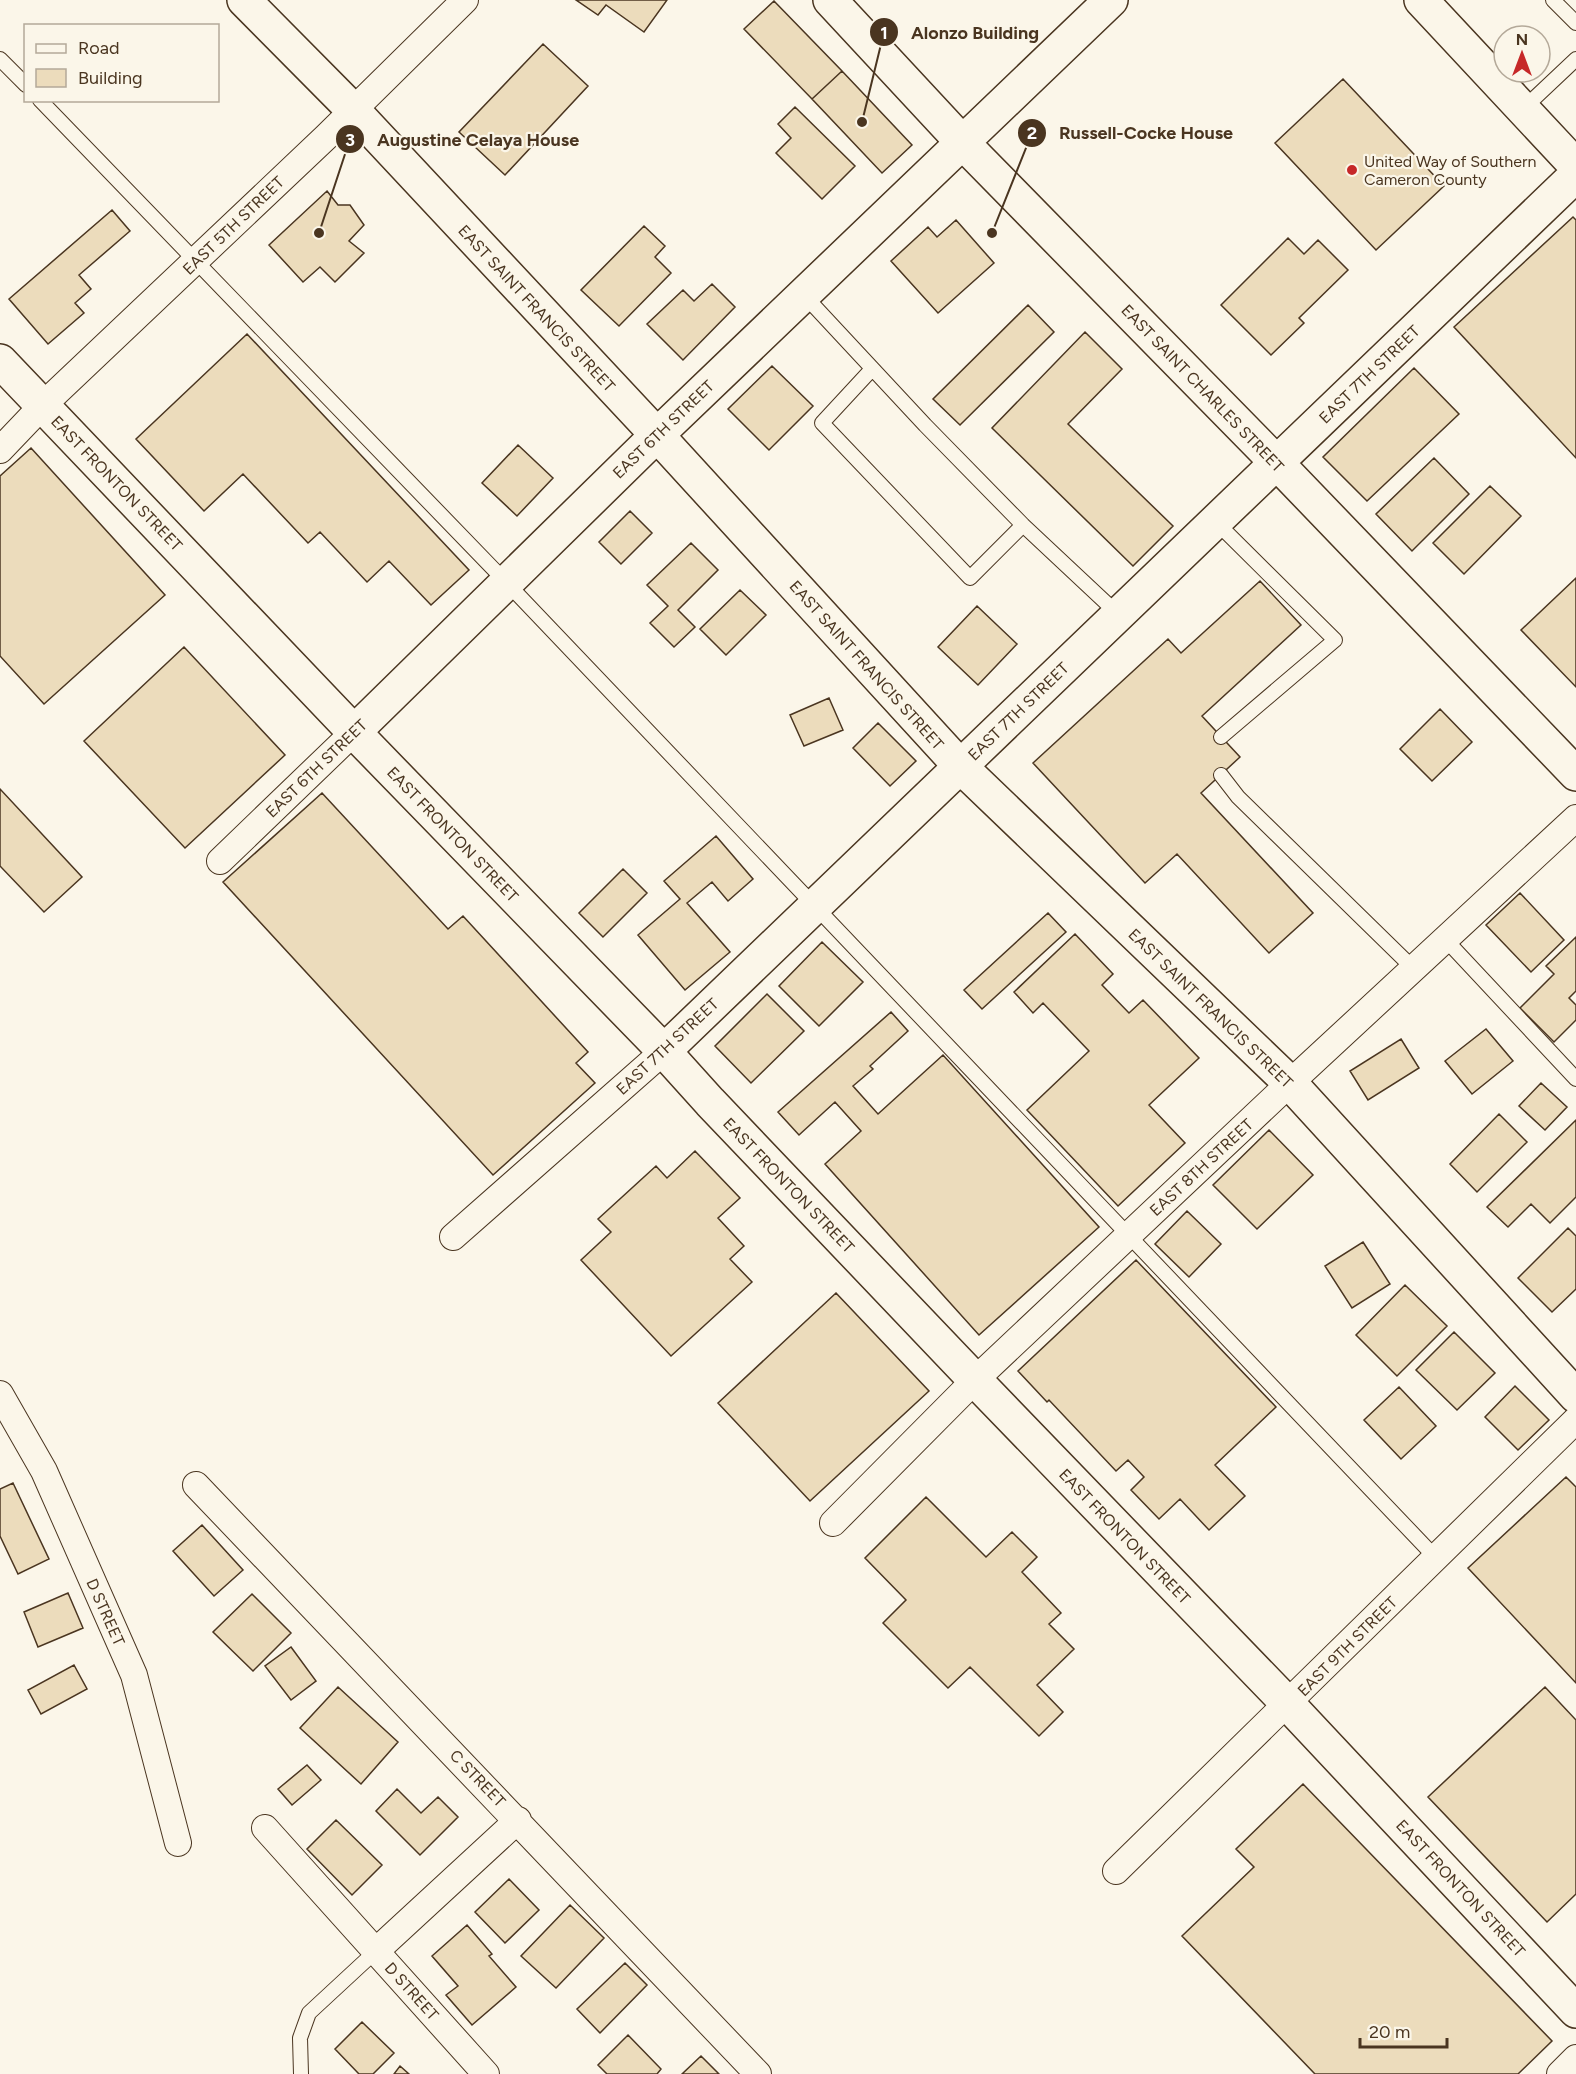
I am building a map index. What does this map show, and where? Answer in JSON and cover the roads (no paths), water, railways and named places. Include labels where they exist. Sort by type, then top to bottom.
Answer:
[{"type":"main road","name":"EAST SAINT FRANCIS STREET","points":[[244,0],[353,110],[657,435],[960,766],[1290,1083],[1576,1396]]},
{"type":"main road","name":"EAST SAINT CHARLES STREET","points":[[830,0],[962,142],[1576,774]]},
{"type":"main road","name":"EAST 6TH STREET","points":[[354,732],[657,435],[1110,0]]},
{"type":"main road","points":[[1422,0],[1576,166]]},
{"type":"main road","name":"EAST 7TH STREET","points":[[664,1051],[1576,175]]},
{"type":"main road","name":"EAST FRONTON STREET","points":[[0,361],[1288,1704],[1576,2011]]},
{"type":"street","name":"EAST 5TH STREET","points":[[0,450],[43,405],[353,110],[465,0]]},
{"type":"street","name":"EAST 6TH STREET","points":[[220,861],[354,732]]},
{"type":"street","name":"EAST 8TH STREET","points":[[832,1523],[975,1380],[1128,1235],[1576,818]]},
{"type":"street","name":"EAST 7TH STREET","points":[[453,1237],[664,1051]]},
{"type":"street","name":"D STREET","points":[[0,1394],[44,1471],[134,1675],[178,1843]]},
{"type":"street","name":"EAST 9TH STREET","points":[[1116,1871],[1576,1420]]},
{"type":"street","name":"C STREET","points":[[196,1485],[758,2074]]},
{"type":"street","points":[[376,1951],[518,1820]]},
{"type":"street","name":"D STREET","points":[[265,1828],[486,2074]]},
{"type":"street","points":[[1560,2074],[1576,2058]]},
{"type":"lane","points":[[1553,0],[1576,23]]},
{"type":"lane","points":[[0,59],[24,83]]},
{"type":"lane","points":[[1523,109],[1576,59]]},
{"type":"lane","points":[[42,102],[506,582],[1436,1558]]},
{"type":"lane","points":[[803,294],[1023,525],[1118,614]]},
{"type":"lane","points":[[872,369],[822,423],[970,578],[1023,525]]},
{"type":"lane","points":[[1215,521],[1335,640],[1221,736]]},
{"type":"lane","points":[[1221,775],[1238,797],[1414,969]]},
{"type":"lane","points":[[1445,939],[1576,1078]]},
{"type":"lane","points":[[301,2074],[300,2038],[309,2013],[376,1951]]},
{"type":"place","name":"Alonzo Building","points":[[862,122]]},
{"type":"place","name":"United Way of Southern Cameron County","points":[[1352,170]]},
{"type":"place","name":"Augustine Celaya House","points":[[319,233]]},
{"type":"place","name":"Russell-Cocke House","points":[[992,233]]}]
